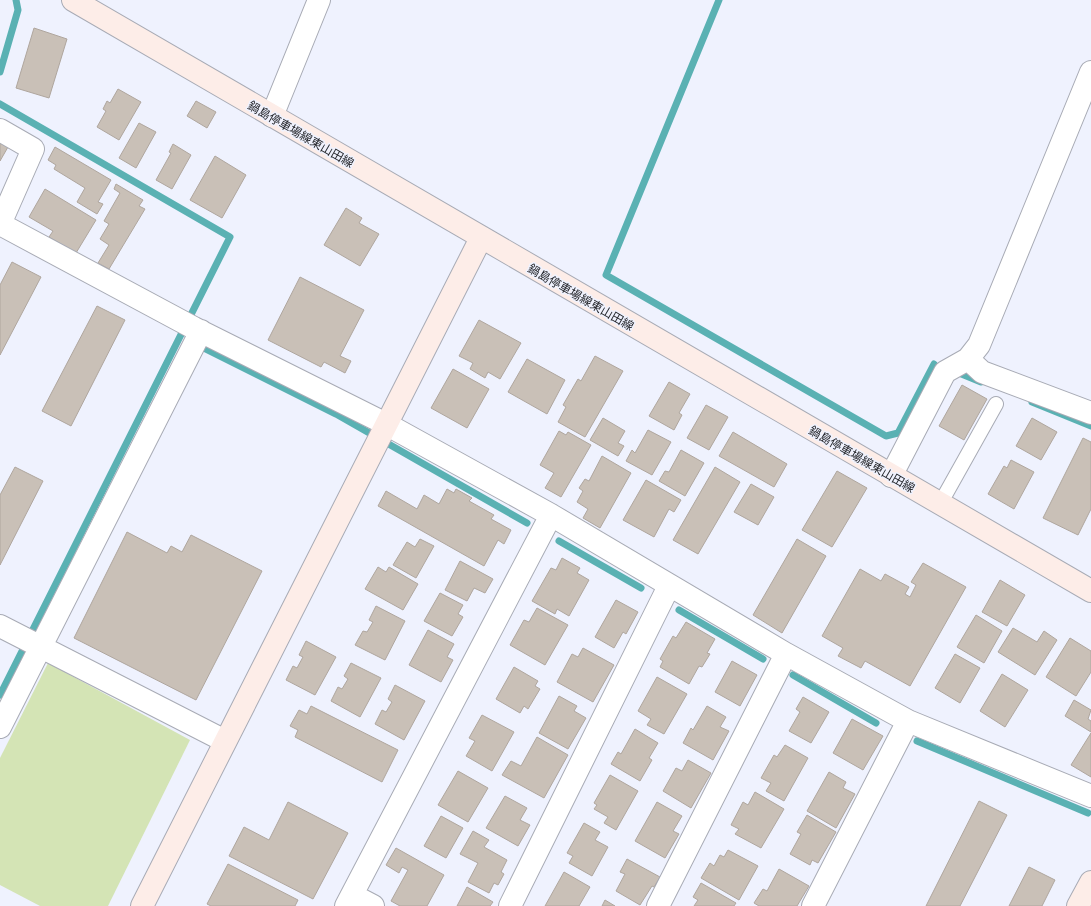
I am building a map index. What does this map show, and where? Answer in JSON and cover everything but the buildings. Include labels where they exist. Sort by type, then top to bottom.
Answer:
[{"type":"main road","name":"鍋島停車場線東山田線","points":[[72,0],[1091,591]]},
{"type":"main road","points":[[142,906],[481,238]]},
{"type":"main road","points":[[1078,906],[1091,882]]},
{"type":"street","points":[[272,116],[319,0]]},
{"type":"street","points":[[891,476],[945,372],[968,359],[979,344],[1091,72]]},
{"type":"street","points":[[0,130],[32,150],[0,224],[191,326],[386,424],[551,515],[786,654],[908,721],[1091,796]]},
{"type":"street","points":[[0,727],[31,642],[191,326]]},
{"type":"street","points":[[968,359],[982,372],[1091,413]]},
{"type":"street","points":[[373,906],[349,900],[551,515]]},
{"type":"street","points":[[510,906],[669,586]]},
{"type":"street","points":[[0,626],[225,741]]},
{"type":"street","points":[[658,906],[786,654]]},
{"type":"street","points":[[813,906],[908,721]]},
{"type":"lane","points":[[940,504],[996,404]]},
{"type":"green space","points":[[48,663],[190,740],[108,906],[40,906],[0,885],[0,758]]},
{"type":"waterway","points":[[0,72],[18,10],[16,0]]},
{"type":"waterway","points":[[719,0],[606,275],[886,436],[898,433],[934,364]]},
{"type":"waterway","points":[[0,104],[230,237],[0,695]]},
{"type":"waterway","points":[[196,344],[336,414],[527,523]]},
{"type":"waterway","points":[[959,373],[981,382]]},
{"type":"waterway","points":[[1032,402],[1091,426]]},
{"type":"waterway","points":[[559,541],[641,588]]},
{"type":"waterway","points":[[679,610],[763,659]]},
{"type":"waterway","points":[[793,675],[876,723]]},
{"type":"waterway","points":[[917,741],[1088,813]]}]
